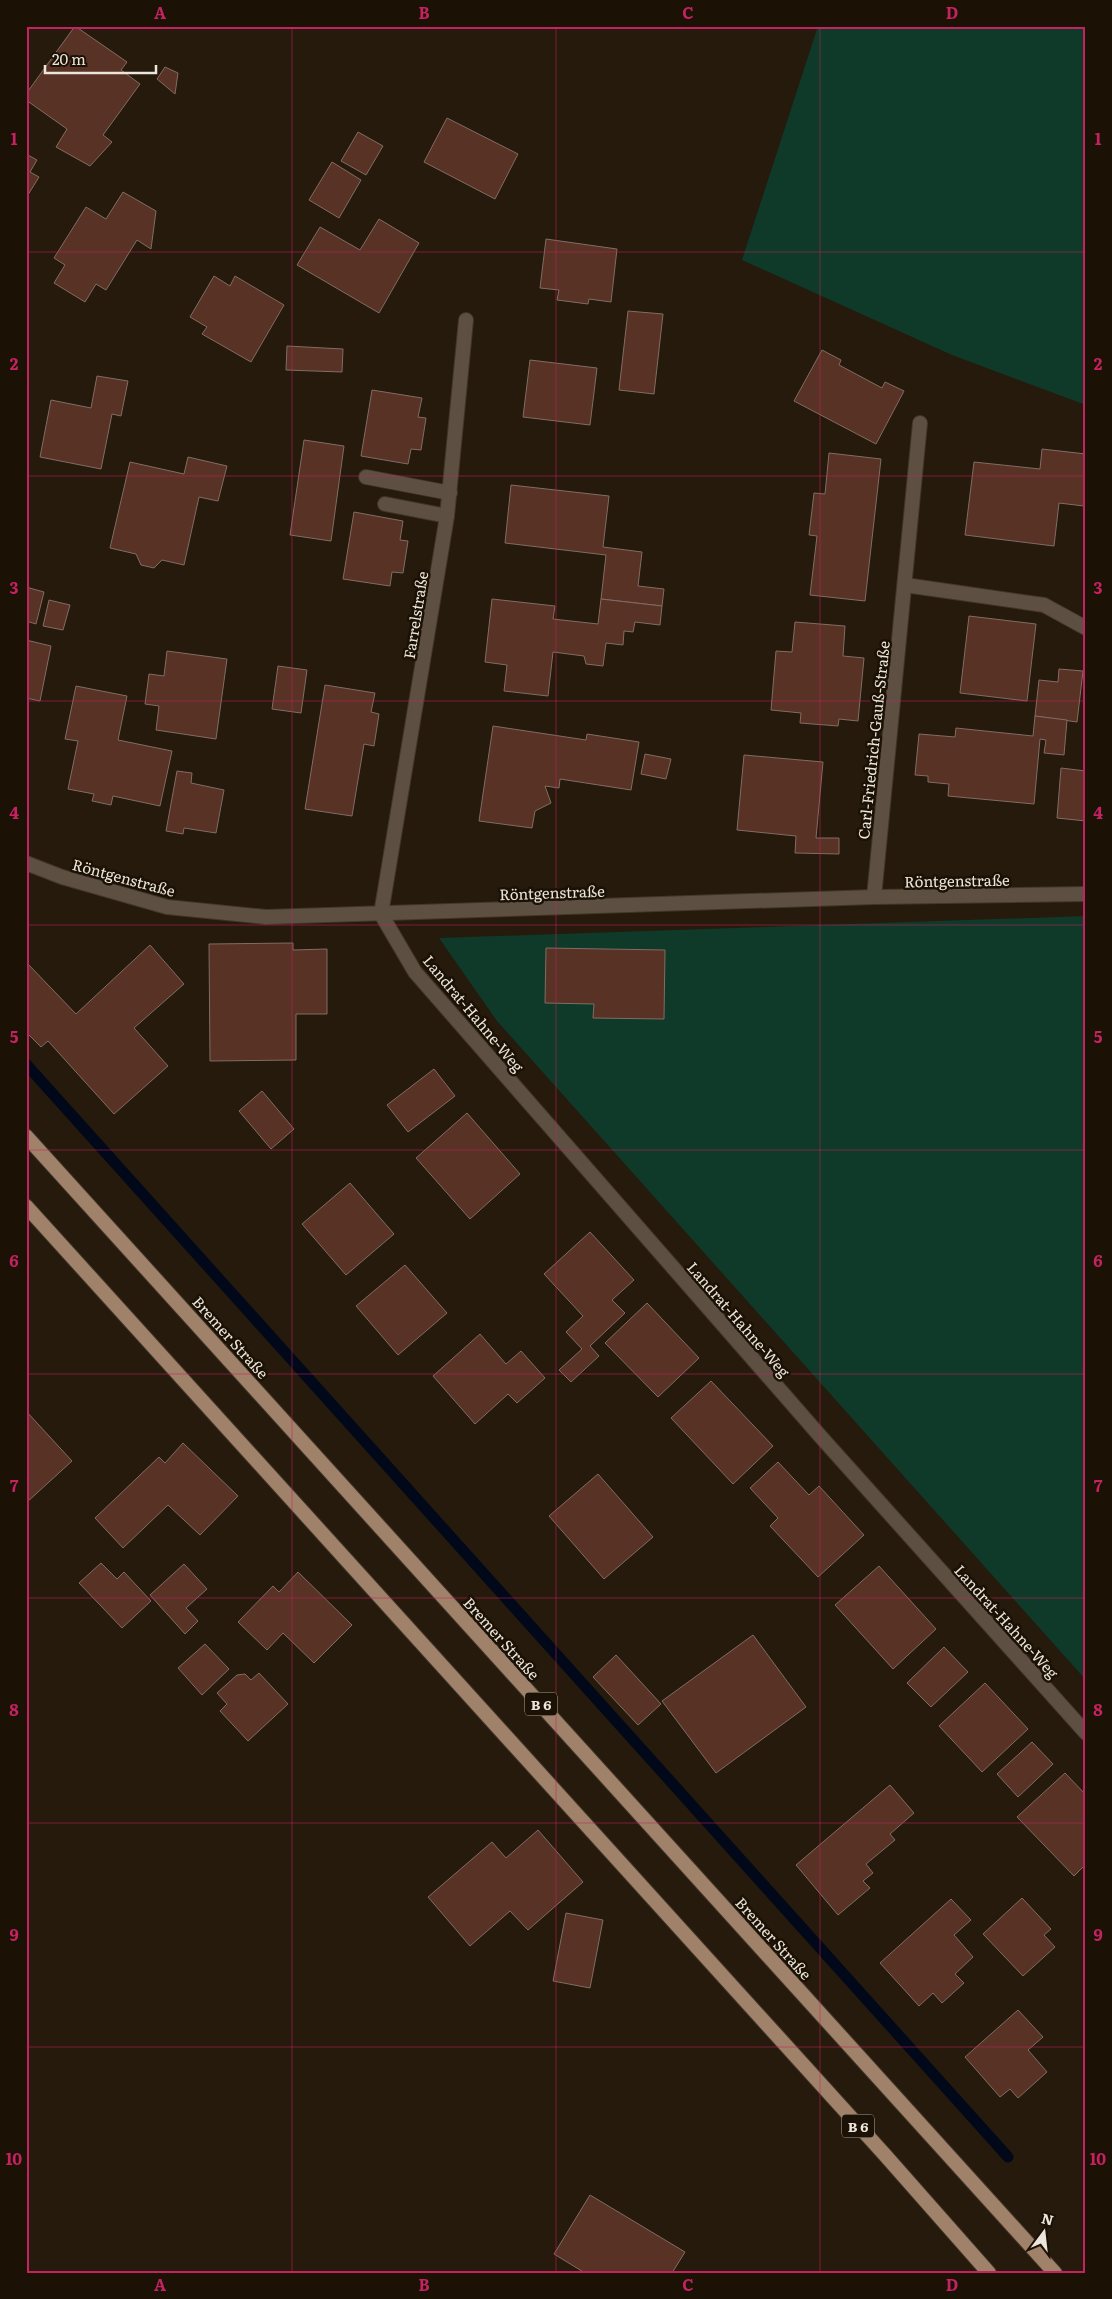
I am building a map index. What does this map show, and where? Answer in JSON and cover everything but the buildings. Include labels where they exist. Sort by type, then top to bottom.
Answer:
[{"type":"main road","name":"Bremer Straße","points":[[26,1136],[1055,2273]]},
{"type":"main road","name":"B 6","points":[[26,1206],[878,2148],[988,2273]]},
{"type":"street","name":"Farrelstraße","points":[[381,914],[448,516],[466,320]]},
{"type":"street","name":"Carl-Friedrich-Gauß-Straße","points":[[874,897],[920,423]]},
{"type":"street","points":[[366,477],[450,493]]},
{"type":"street","points":[[385,504],[448,516]]},
{"type":"street","points":[[905,585],[1044,605],[1086,628]]},
{"type":"street","name":"Röntgenstraße","points":[[26,863],[62,877],[168,907],[266,917],[874,897],[1086,894]]},
{"type":"street","name":"Landrat-Hahne-Weg","points":[[381,914],[415,972],[814,1430],[1086,1733]]},
{"type":"green space","points":[[818,26],[1086,26],[1086,405],[952,355],[742,260]]},
{"type":"green space","points":[[1086,916],[1086,1680],[497,1021],[439,938]]},
{"type":"waterway","points":[[26,1064],[1008,2157]]}]
